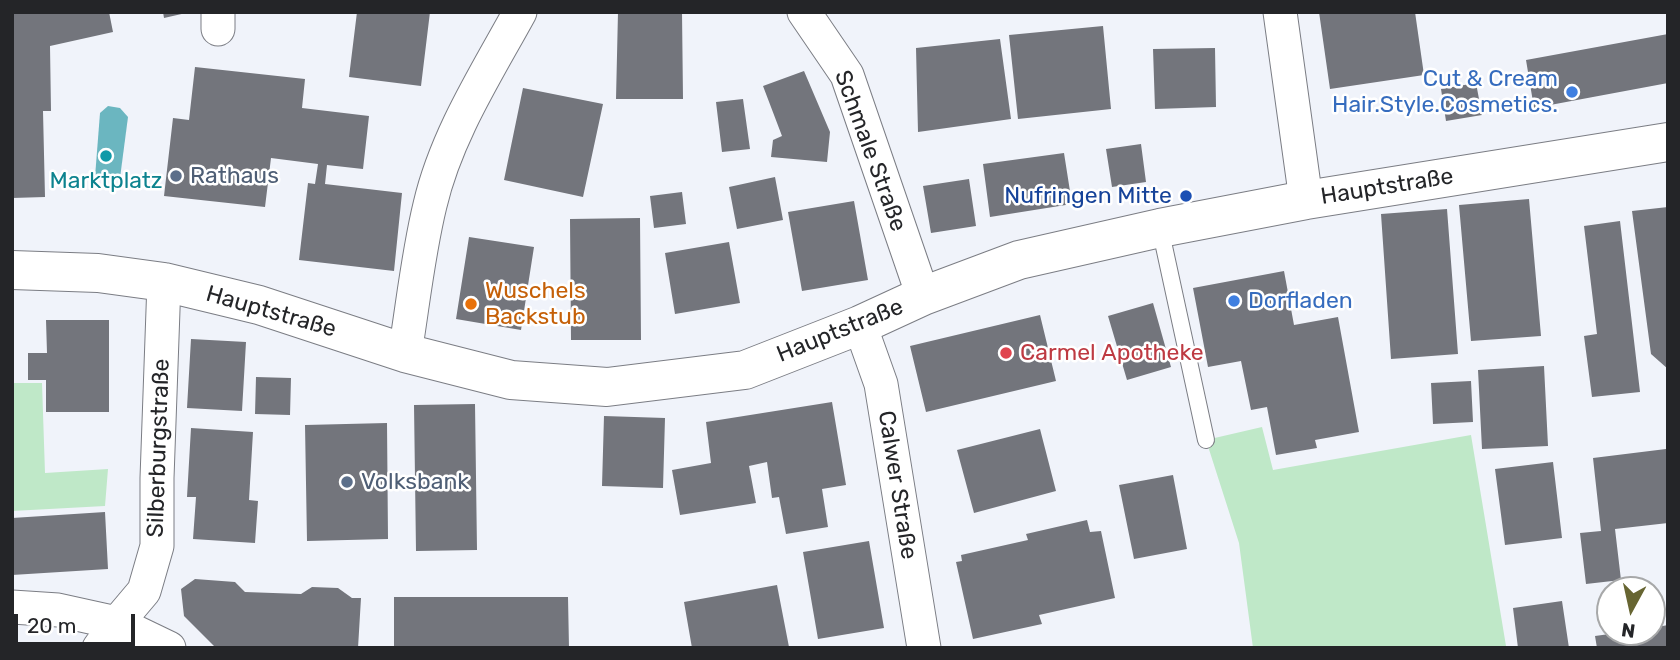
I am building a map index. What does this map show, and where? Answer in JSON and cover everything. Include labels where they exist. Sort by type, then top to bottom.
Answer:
[{"type":"street","points":[[405,353],[430,204],[452,139],[520,12]]},
{"type":"street","name":"Schmale Straße","points":[[804,12],[847,75],[923,296]]},
{"type":"street","points":[[1280,12],[1306,200]]},
{"type":"street","name":"Hauptstraße","points":[[12,270],[98,273],[164,282],[259,305],[405,353],[511,380],[607,387],[745,370],[860,325],[923,296],[1019,260],[1160,228],[1306,200],[1668,142]]},
{"type":"street","name":"Silberburgstraße","points":[[108,636],[144,591],[157,547],[164,282]]},
{"type":"street","name":"Calwer Straße","points":[[860,325],[881,384],[924,648]]},
{"type":"street","points":[[12,607],[58,610],[108,636],[169,648]]},
{"type":"lane","points":[[1160,228],[1206,440]]},
{"type":"green space","points":[[12,383],[42,383],[45,473],[108,469],[105,506],[12,511]]},
{"type":"green space","points":[[1262,427],[1273,470],[1471,435],[1506,646],[1253,648],[1239,543],[1206,440]]},
{"type":"water","points":[[108,106],[120,108],[128,117],[120,178],[95,177],[100,113]]},
{"type":"building","points":[[12,12],[109,12],[113,32],[50,46],[51,111],[43,111],[45,197],[12,198]]},
{"type":"building","points":[[163,12],[186,12],[186,13],[164,18]]},
{"type":"building","points":[[357,12],[430,12],[421,86],[349,77]]},
{"type":"building","points":[[618,12],[682,12],[683,99],[616,99]]},
{"type":"building","points":[[1319,12],[1415,12],[1424,75],[1330,89]]},
{"type":"building","points":[[1103,26],[1111,109],[1018,119],[1009,35]]},
{"type":"building","points":[[1668,34],[1668,83],[1534,108],[1526,60]]},
{"type":"building","points":[[1000,39],[1011,119],[918,132],[916,48]]},
{"type":"building","points":[[1215,48],[1216,107],[1155,109],[1153,49]]},
{"type":"building","name":"Rathaus","points":[[195,67],[305,79],[302,108],[369,116],[363,169],[327,165],[325,184],[402,193],[394,271],[299,260],[308,183],[315,184],[318,164],[271,158],[265,207],[164,196],[173,118],[189,120]]},
{"type":"building","points":[[804,71],[830,132],[827,162],[771,157],[773,140],[782,136],[763,86]]},
{"type":"building","points":[[1476,83],[1482,115],[1446,121],[1441,89]]},
{"type":"building","points":[[523,88],[603,104],[583,197],[504,180]]},
{"type":"building","points":[[743,99],[750,149],[722,152],[716,102]]},
{"type":"building","points":[[1141,144],[1146,182],[1112,187],[1106,149]]},
{"type":"building","points":[[1064,153],[1072,204],[990,217],[983,164]]},
{"type":"building","points":[[775,177],[783,220],[737,229],[729,187]]},
{"type":"building","points":[[969,179],[976,226],[931,233],[923,186]]},
{"type":"building","points":[[682,192],[686,224],[654,228],[650,196]]},
{"type":"building","points":[[1529,199],[1541,336],[1471,341],[1459,205]]},
{"type":"building","points":[[854,201],[868,280],[802,291],[788,212]]},
{"type":"building","points":[[1668,207],[1668,369],[1651,354],[1632,211]]},
{"type":"building","points":[[1447,209],[1458,354],[1391,359],[1381,214]]},
{"type":"building","points":[[640,218],[641,340],[571,340],[570,219]]},
{"type":"building","points":[[1620,221],[1640,392],[1592,397],[1584,336],[1597,334],[1584,226]]},
{"type":"building","points":[[469,237],[534,247],[521,330],[456,319]]},
{"type":"building","points":[[729,242],[740,303],[675,314],[665,253]]},
{"type":"building","points":[[1284,271],[1294,325],[1338,317],[1359,432],[1315,440],[1317,448],[1276,455],[1267,407],[1251,410],[1241,361],[1208,367],[1193,288]]},
{"type":"building","points":[[1153,303],[1171,367],[1127,380],[1108,316]]},
{"type":"building","points":[[1040,315],[1056,381],[926,412],[910,346]]},
{"type":"building","points":[[46,320],[109,320],[109,412],[46,412],[46,380],[28,380],[28,353],[47,353]]},
{"type":"building","points":[[191,339],[246,342],[242,411],[187,408]]},
{"type":"building","points":[[1544,366],[1548,446],[1482,449],[1478,370]]},
{"type":"building","points":[[256,377],[291,378],[290,415],[255,414]]},
{"type":"building","points":[[1471,381],[1473,422],[1433,424],[1431,383]]},
{"type":"building","points":[[832,402],[846,485],[822,489],[828,527],[786,534],[779,497],[772,498],[767,462],[749,466],[756,503],[680,515],[672,470],[711,463],[706,422]]},
{"type":"building","points":[[475,404],[477,550],[416,551],[414,405]]},
{"type":"building","points":[[604,416],[665,418],[663,488],[602,486]]},
{"type":"building","name":"Volksbank","points":[[387,423],[388,539],[307,541],[305,425]]},
{"type":"building","points":[[191,428],[253,432],[249,500],[258,501],[255,543],[193,539],[196,497],[187,497]]},
{"type":"building","points":[[1040,429],[1056,491],[974,513],[957,450]]},
{"type":"building","points":[[1666,449],[1668,523],[1615,529],[1621,576],[1596,576],[1596,583],[1586,584],[1580,533],[1601,531],[1593,458]]},
{"type":"building","points":[[1553,462],[1562,538],[1505,545],[1495,469]]},
{"type":"building","points":[[1173,475],[1187,549],[1134,559],[1119,485]]},
{"type":"building","points":[[105,512],[108,569],[12,575],[12,518]]},
{"type":"building","points":[[1087,520],[1090,532],[1101,531],[1115,598],[1039,615],[1042,624],[973,639],[956,562],[962,561],[961,555],[1028,540],[1026,534]]},
{"type":"building","points":[[869,541],[884,628],[818,639],[803,552]]},
{"type":"building","points":[[195,579],[235,582],[245,592],[301,594],[312,587],[338,588],[352,598],[361,598],[358,648],[216,648],[184,616],[181,589]]},
{"type":"building","points":[[777,585],[789,647],[692,648],[684,602]]},
{"type":"building","points":[[394,597],[568,597],[569,648],[394,648]]},
{"type":"building","points":[[1562,601],[1569,648],[1518,648],[1513,608]]},
{"type":"building","points":[[1666,625],[1668,648],[1597,648],[1666,646]]},
{"type":"place","name":"Cut & Cream Hair.Style.Cosmetics.","points":[[1572,92]]},
{"type":"place","name":"Marktplatz","points":[[106,156]]},
{"type":"place","name":"Rathaus","points":[[176,176]]},
{"type":"place","name":"Nufringen Mitte","points":[[1186,196]]},
{"type":"place","name":"Dorfladen","points":[[1234,301]]},
{"type":"place","name":"Wuschels Backstub","points":[[471,304]]},
{"type":"place","name":"Carmel Apotheke","points":[[1006,353]]},
{"type":"place","name":"Volksbank","points":[[347,482]]}]
